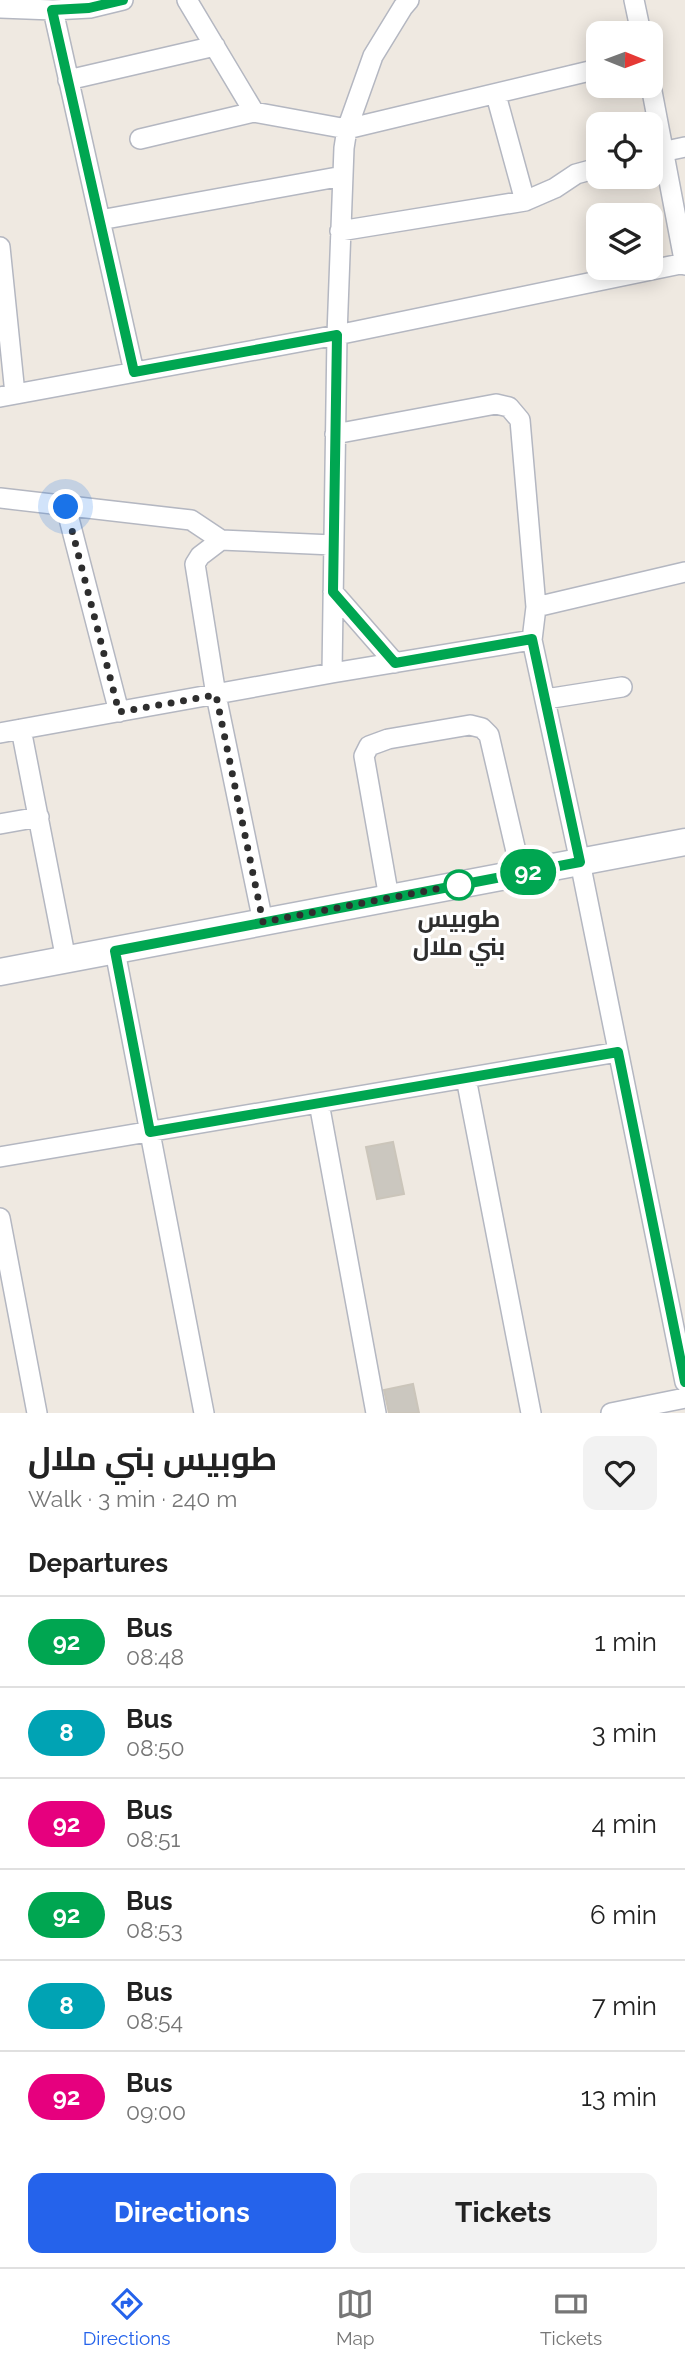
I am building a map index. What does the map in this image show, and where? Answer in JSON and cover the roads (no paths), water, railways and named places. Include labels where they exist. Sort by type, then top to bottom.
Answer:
[{"type":"main road","points":[[0,972],[685,842]]},
{"type":"street","points":[[0,8],[89,8],[123,0]]},
{"type":"street","points":[[187,0],[254,112]]},
{"type":"street","points":[[332,673],[337,335],[344,148],[347,129],[373,56],[409,0]]},
{"type":"street","points":[[634,0],[638,21]]},
{"type":"street","points":[[52,10],[134,372]]},
{"type":"street","points":[[68,80],[215,46]]},
{"type":"street","points":[[140,139],[254,112],[347,129],[586,72]]},
{"type":"street","points":[[496,94],[525,201]]},
{"type":"street","points":[[663,152],[685,147]]},
{"type":"street","points":[[341,231],[525,201],[586,171]]},
{"type":"street","points":[[100,220],[343,176]]},
{"type":"street","points":[[0,247],[7,395],[337,335],[685,264],[663,177]]},
{"type":"street","points":[[335,434],[496,404],[509,407],[520,420],[536,607],[532,639],[685,1382]]},
{"type":"street","points":[[0,498],[191,520],[221,540],[333,545]]},
{"type":"street","points":[[66,507],[119,712]]},
{"type":"street","points":[[221,540],[200,556],[195,564],[216,695],[263,922]]},
{"type":"street","points":[[536,607],[685,572]]},
{"type":"street","points":[[333,592],[395,663]]},
{"type":"street","points":[[0,733],[532,639]]},
{"type":"street","points":[[546,699],[622,687]]},
{"type":"street","points":[[389,898],[364,756],[369,746],[388,739],[470,725],[482,728],[489,735],[521,873]]},
{"type":"street","points":[[21,729],[66,960]]},
{"type":"street","points":[[0,824],[39,817]]},
{"type":"street","points":[[115,951],[204,1413]]},
{"type":"street","points":[[0,1157],[618,1052]]},
{"type":"street","points":[[466,1078],[531,1413]]},
{"type":"street","points":[[319,1103],[376,1413]]},
{"type":"street","points":[[0,1218],[37,1413]]},
{"type":"street","points":[[611,1413],[639,1410],[685,1398]]},
{"type":"place","name":"طوبيس بني ملال","points":[[459,885]]}]
